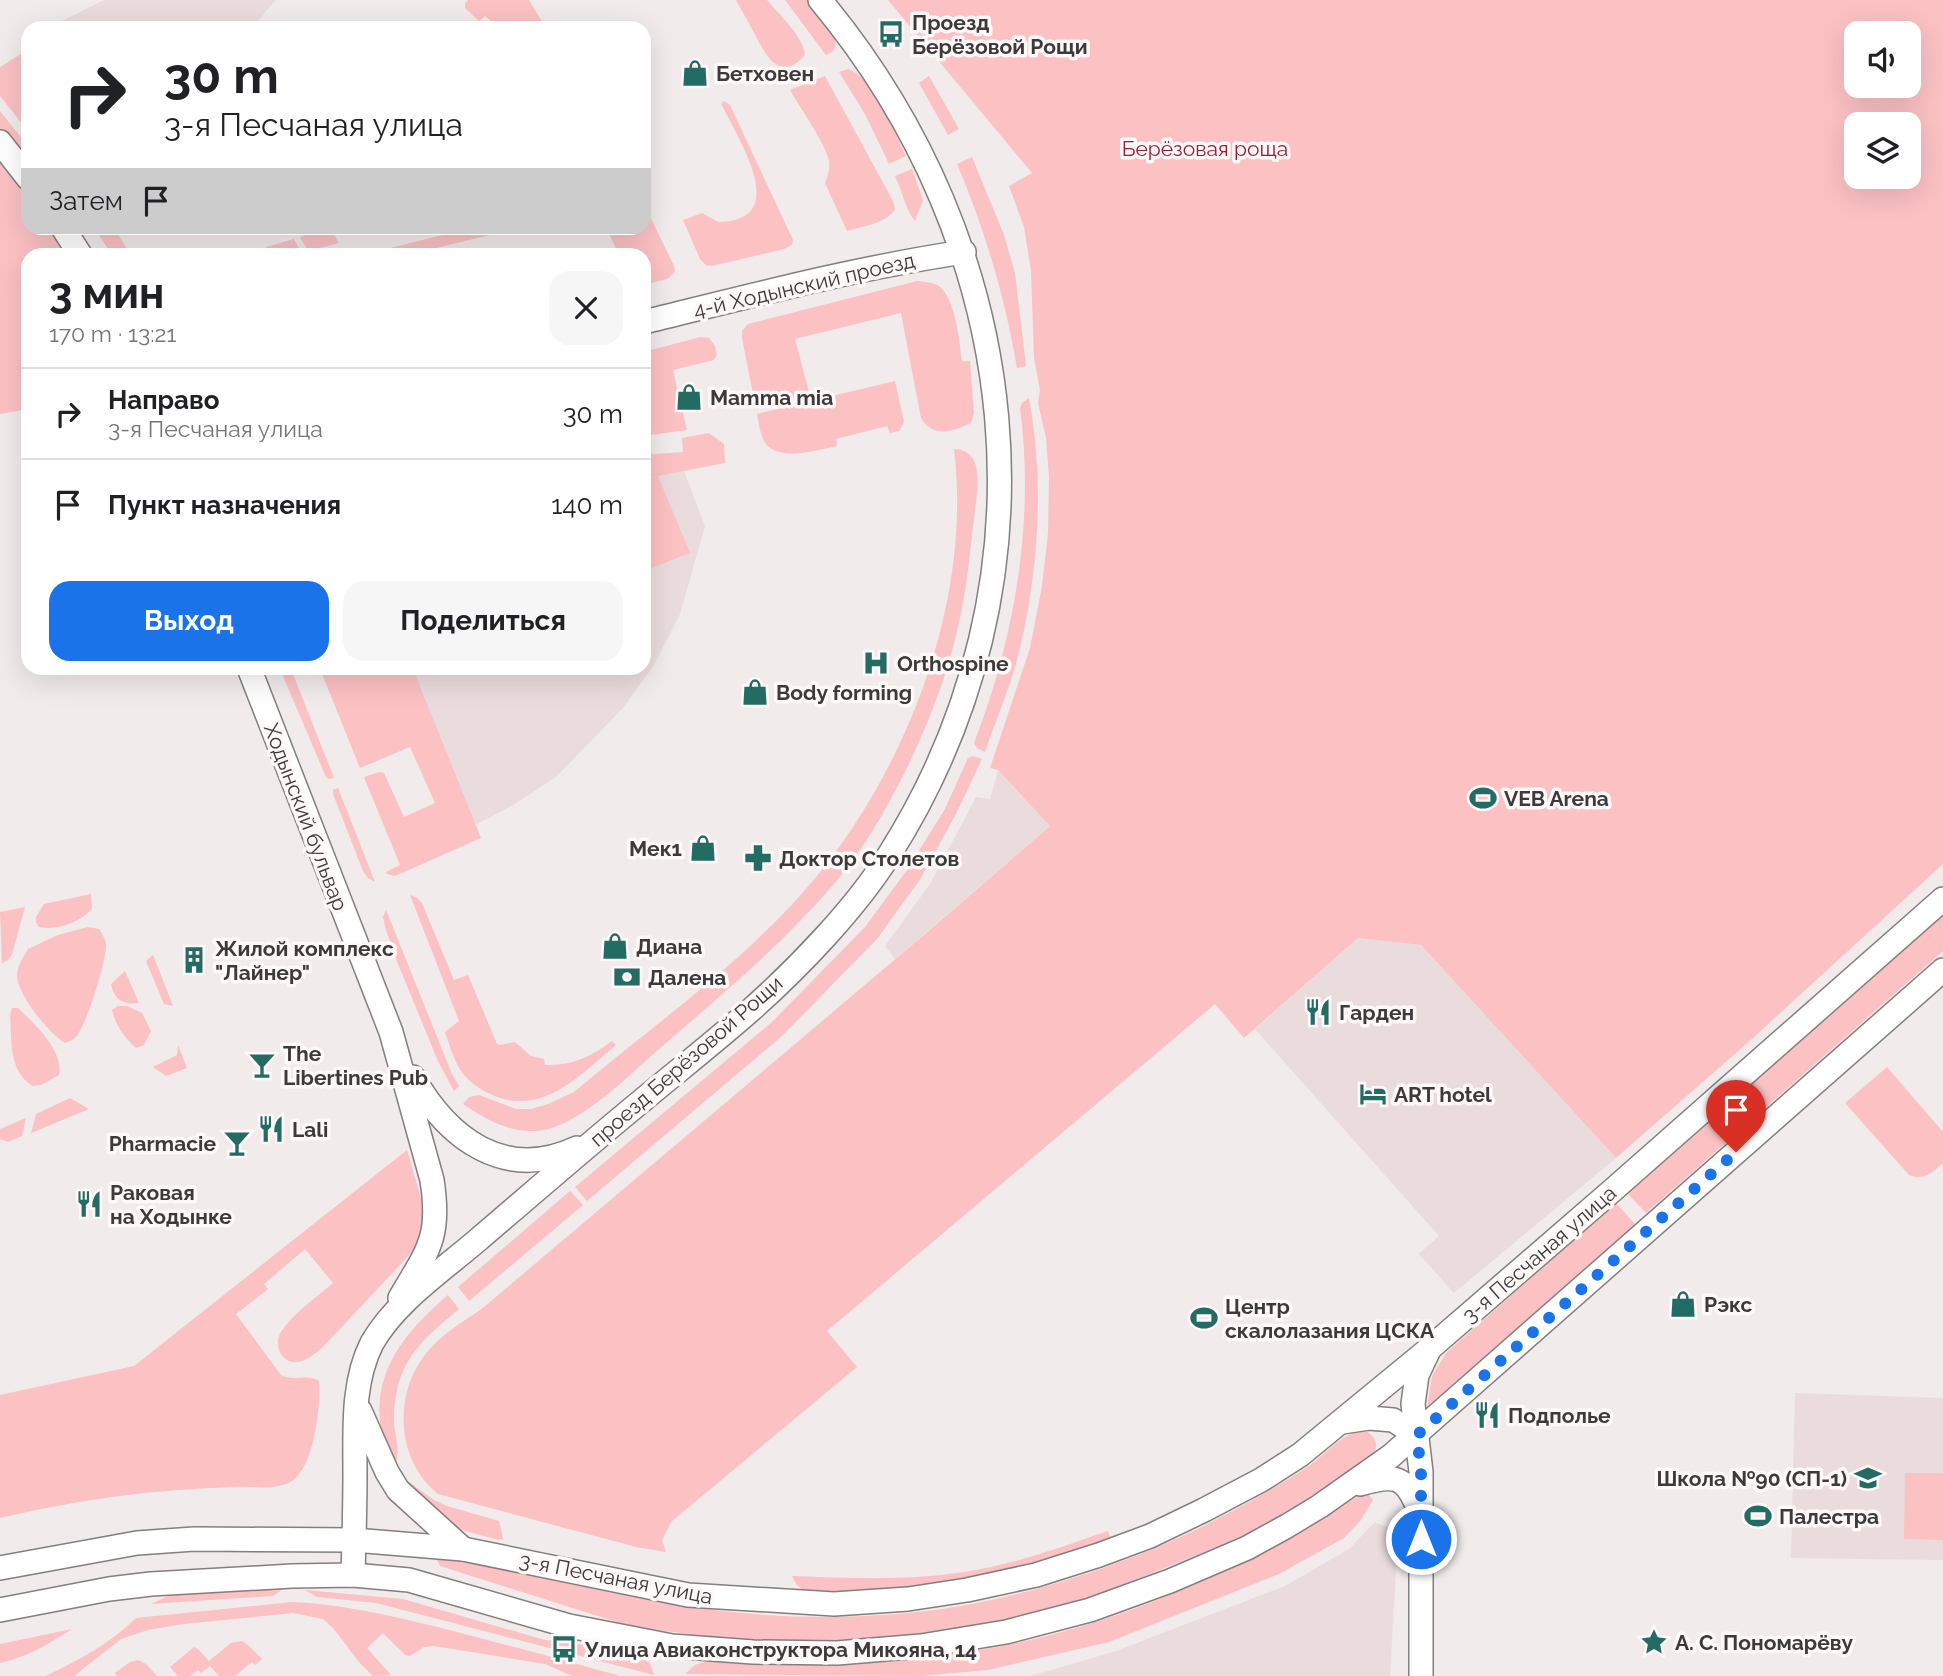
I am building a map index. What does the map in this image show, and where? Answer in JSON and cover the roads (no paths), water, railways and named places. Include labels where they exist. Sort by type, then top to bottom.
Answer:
[{"type":"street","name":"проезд Берёзовой Рощи","points":[[353,1575],[356,1403],[363,1363],[386,1322],[424,1286],[596,1139],[756,1006],[847,911],[888,858],[922,799],[967,695],[983,639],[998,530],[997,423],[992,372],[964,252],[949,213],[901,115],[864,56],[820,0]]},
{"type":"street","points":[[0,142],[21,169]]},
{"type":"street","name":"4-й Ходынский проезд","points":[[651,320],[826,277],[964,252]]},
{"type":"street","name":"Ходынский бульвар","points":[[252,675],[394,1043],[423,1142],[436,1204],[435,1231],[424,1259],[386,1322]]},
{"type":"street","name":"3-я Песчаная улица","points":[[0,1568],[137,1543],[194,1539],[354,1540],[463,1549],[688,1595],[834,1604],[908,1599],[967,1590],[1036,1575],[1099,1555],[1150,1536],[1261,1480],[1300,1455],[1429,1349],[1943,899]]},
{"type":"street","points":[[0,1610],[150,1584],[353,1575],[409,1580],[569,1626],[672,1646],[753,1652],[837,1653],[920,1646],[1006,1632],[1090,1611],[1247,1548],[1347,1488],[1417,1435],[1943,970]]},
{"type":"street","name":"Ходынский бульвар","points":[[394,1043],[425,1097],[449,1128],[474,1146],[500,1156],[527,1159],[550,1157],[596,1139]]},
{"type":"street","points":[[1421,1676],[1421,1472],[1413,1404],[1417,1375],[1429,1349]]},
{"type":"street","points":[[356,1403],[381,1461],[398,1490],[463,1549]]},
{"type":"street","points":[[1342,1422],[1370,1418],[1393,1420],[1417,1435]]},
{"type":"street","points":[[1347,1488],[1394,1477],[1404,1482],[1412,1492],[1421,1514]]},
{"type":"place","name":"Проезд Берёзовой Рощи","points":[[891,34]]},
{"type":"place","name":"Бетховен","points":[[695,73]]},
{"type":"place","name":"Mamma mia","points":[[689,397]]},
{"type":"place","name":"Orthospine","points":[[876,663]]},
{"type":"place","name":"Body forming","points":[[755,692]]},
{"type":"place","name":"VEB Arena","points":[[1483,798]]},
{"type":"place","name":"Мек1","points":[[703,848]]},
{"type":"place","name":"Доктор Столетов","points":[[758,858]]},
{"type":"place","name":"Диана","points":[[615,946]]},
{"type":"place","name":"Жилой комплекс \"Лайнер\"","points":[[194,960]]},
{"type":"place","name":"Далена","points":[[627,977]]},
{"type":"place","name":"Гарден","points":[[1318,1012]]},
{"type":"place","name":"The Libertines Pub","points":[[262,1065]]},
{"type":"place","name":"ART hotel","points":[[1373,1094]]},
{"type":"place","name":"Lali","points":[[271,1129]]},
{"type":"place","name":"Pharmacie","points":[[237,1143]]},
{"type":"place","name":"Раковая на Ходынке","points":[[89,1204]]},
{"type":"place","name":"Рэкс","points":[[1683,1304]]},
{"type":"place","name":"Центр скалолазания ЦСКА","points":[[1204,1318]]},
{"type":"place","name":"Подполье","points":[[1487,1415]]},
{"type":"place","name":"Школа №90 (СП-1)","points":[[1868,1478]]},
{"type":"place","name":"Палестра","points":[[1758,1516]]},
{"type":"place","name":"А. С. Пономарёву","points":[[1654,1642]]},
{"type":"place","name":"Улица Авиаконструктора Микояна, 14","points":[[564,1649]]},
{"type":"park label","name":"Берёзовая роща","points":[[1205,148]]}]
